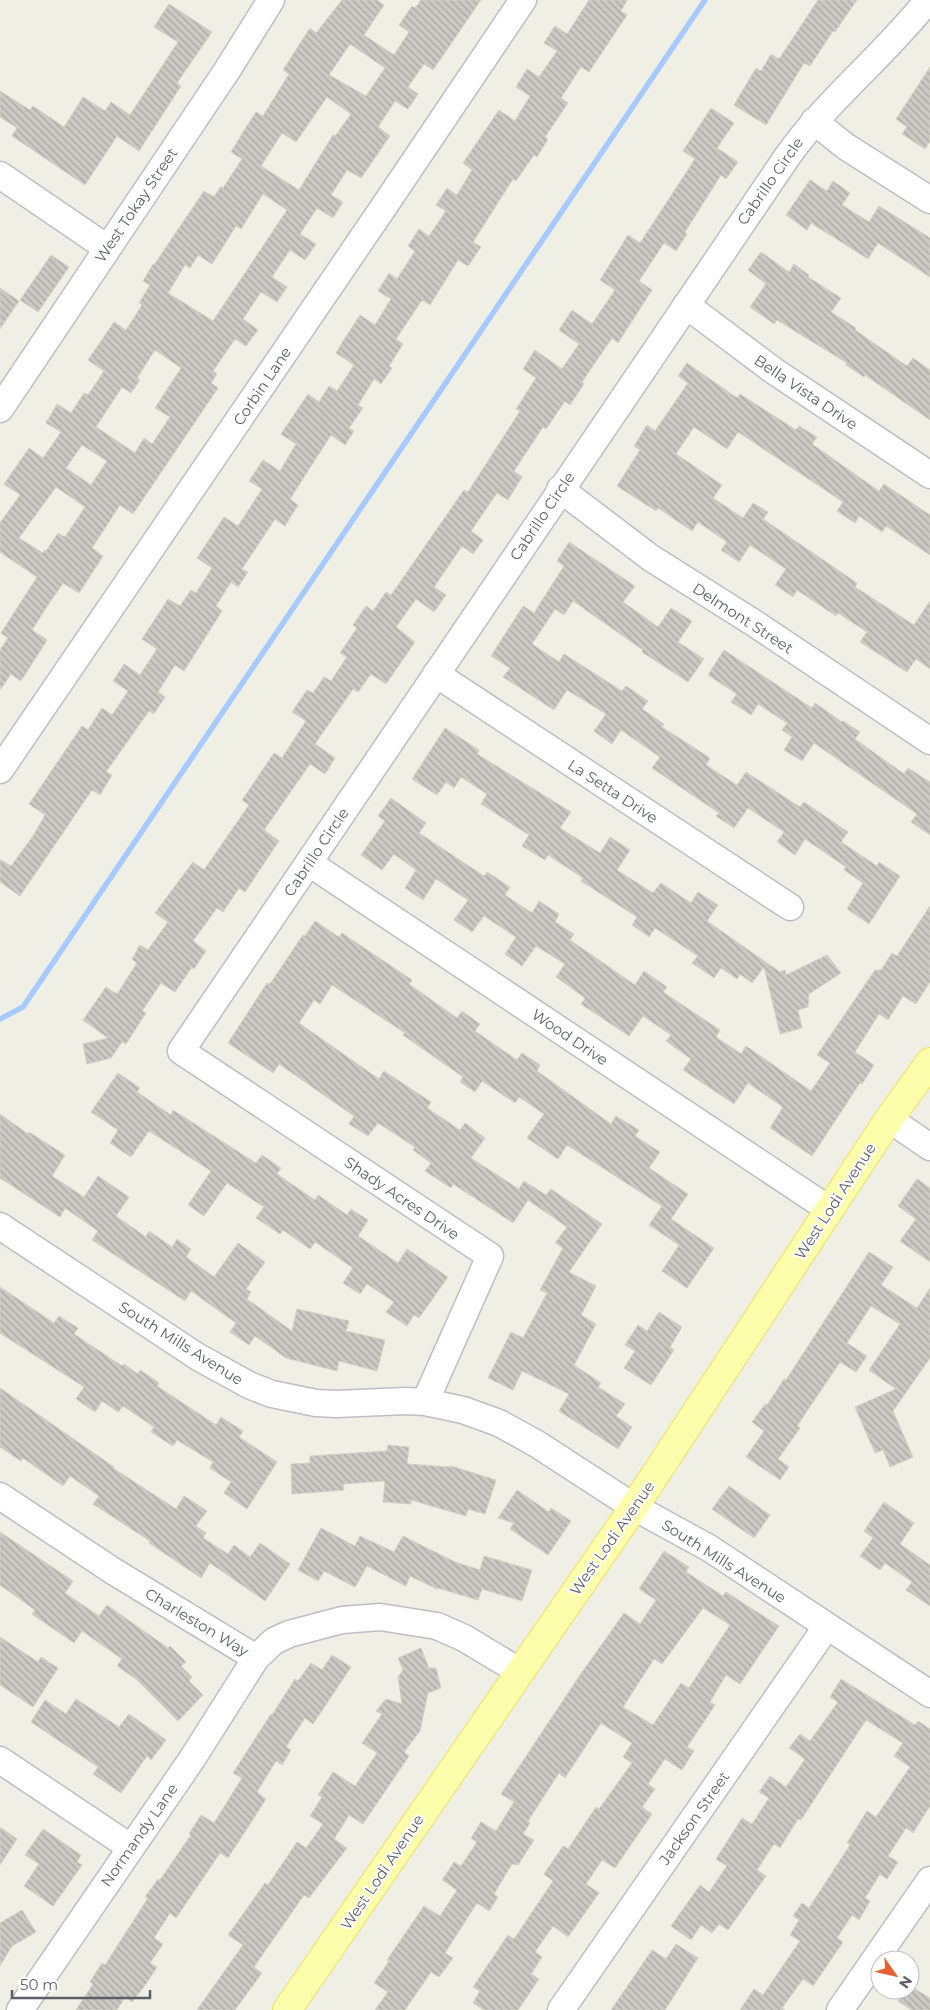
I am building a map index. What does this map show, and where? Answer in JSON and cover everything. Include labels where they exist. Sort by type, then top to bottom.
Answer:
[{"type":"main road","name":"West Lodi Avenue","points":[[287,2010],[634,1507],[889,1119],[930,1062]]},
{"type":"street","name":"Corbin Lane","points":[[0,770],[380,214],[523,0]]},
{"type":"street","name":"Cabrillo Circle","points":[[181,1051],[787,156],[814,121],[888,46],[928,0]]},
{"type":"street","name":"West Tokay Street","points":[[0,409],[222,77],[268,1]]},
{"type":"street","points":[[814,121],[845,146],[930,200]]},
{"type":"street","points":[[0,175],[107,248]]},
{"type":"street","name":"Bella Vista Drive","points":[[686,305],[774,371],[930,475]]},
{"type":"street","name":"Delmont Street","points":[[560,489],[651,558],[754,623],[930,741]]},
{"type":"street","name":"La Setta Drive","points":[[436,674],[790,907]]},
{"type":"street","name":"Wood Drive","points":[[309,863],[830,1210]]},
{"type":"street","name":"Shady Acres Drive","points":[[181,1051],[490,1256],[425,1402]]},
{"type":"street","points":[[889,1119],[930,1147]]},
{"type":"street","name":"South Mills Avenue","points":[[0,1226],[198,1357],[251,1386],[272,1394],[316,1403],[425,1402],[463,1410],[499,1423],[537,1444],[634,1507],[709,1548],[930,1694]]},
{"type":"street","name":"Charleston Way","points":[[0,1496],[113,1571],[256,1658],[274,1641],[289,1634],[342,1620],[380,1617],[437,1626],[464,1638],[520,1671]]},
{"type":"street","name":"Jackson Street","points":[[562,2010],[827,1626]]},
{"type":"street","name":"Normandy Lane","points":[[20,2010],[130,1846],[192,1759],[256,1658]]},
{"type":"street","points":[[0,1760],[130,1846]]},
{"type":"street","points":[[840,2010],[930,1880]]},
{"type":"building","points":[[342,0],[377,0],[384,5],[364,35],[394,55],[409,32],[399,25],[412,6],[415,8],[421,0],[481,0],[433,70],[424,64],[408,87],[418,94],[408,109],[395,101],[378,127],[390,136],[361,178],[347,170],[331,195],[343,202],[333,218],[317,208],[300,234],[316,244],[305,260],[290,250],[272,277],[287,287],[277,302],[261,292],[243,319],[258,330],[246,346],[235,339],[213,371],[217,374],[211,383],[218,388],[133,514],[120,505],[92,548],[103,556],[79,593],[63,583],[48,605],[32,630],[47,640],[21,681],[11,674],[0,690],[0,650],[8,638],[1,633],[37,577],[0,552],[0,523],[20,495],[4,484],[29,448],[43,458],[61,432],[46,423],[57,404],[71,413],[84,393],[88,395],[104,371],[88,360],[114,322],[126,330],[142,305],[139,303],[150,285],[143,281],[153,264],[204,191],[214,197],[221,186],[223,188],[242,159],[231,152],[256,112],[263,116],[289,74],[283,70],[310,28],[316,33]],"holes":[[[350,44],[385,68],[366,96],[329,75]],[[327,97],[351,114],[335,136],[333,135],[299,190],[261,166],[282,133],[296,142]],[[263,194],[287,210],[213,321],[168,293],[185,265],[190,268],[198,255],[212,264],[236,226],[241,229]],[[155,350],[181,368],[155,408],[170,417],[152,444],[144,438],[135,453],[96,427],[122,387],[131,393],[140,380],[137,378]],[[82,445],[107,461],[91,485],[66,468]],[[56,487],[85,507],[65,537],[58,533],[43,553],[19,538]]]},
{"type":"building","points":[[589,0],[627,0],[621,11],[627,15],[589,72],[581,67],[561,98],[568,103],[545,137],[548,139],[537,157],[534,155],[516,181],[513,179],[473,242],[481,247],[468,266],[458,260],[430,305],[422,300],[396,339],[403,344],[389,366],[392,368],[381,384],[374,379],[358,405],[363,408],[349,428],[354,431],[345,445],[331,435],[290,499],[298,505],[285,526],[275,519],[242,569],[248,572],[238,587],[231,582],[216,606],[222,611],[184,671],[175,665],[158,692],[165,697],[154,714],[149,711],[106,772],[112,775],[100,795],[92,790],[20,896],[0,882],[0,859],[11,866],[33,836],[45,815],[29,804],[82,726],[88,730],[102,708],[112,715],[128,691],[113,681],[124,664],[140,675],[157,649],[142,639],[168,599],[180,606],[191,590],[196,593],[212,568],[197,558],[224,517],[238,526],[262,489],[249,481],[263,460],[280,471],[296,444],[281,434],[308,394],[319,402],[329,386],[337,391],[354,365],[336,353],[345,338],[360,315],[375,325],[391,299],[378,291],[389,273],[397,279],[415,251],[408,246],[419,229],[429,236],[446,211],[436,205],[447,188],[457,195],[472,170],[463,163],[499,110],[515,121],[530,96],[516,87],[527,69],[539,77],[557,51],[544,43],[555,26],[567,34]]},
{"type":"building","points":[[818,0],[857,0],[835,32],[833,31],[810,66],[804,63],[766,125],[734,105],[756,68],[761,71],[771,54],[779,59]]},
{"type":"building","points":[[169,4],[212,32],[177,83],[181,86],[139,151],[117,136],[85,185],[12,136],[17,128],[0,117],[0,91],[30,110],[33,106],[64,127],[83,97],[105,111],[111,102],[130,115],[178,42],[154,27]]},
{"type":"building","points":[[930,67],[930,141],[925,149],[902,134],[907,127],[896,119]]},
{"type":"building","points":[[711,108],[734,123],[717,148],[738,162],[726,179],[721,175],[685,232],[687,234],[676,251],[664,243],[639,281],[652,290],[618,343],[612,338],[582,382],[584,384],[570,405],[565,401],[546,429],[543,427],[514,471],[522,477],[508,500],[497,493],[471,531],[483,540],[473,554],[462,546],[434,587],[446,595],[434,612],[416,599],[396,627],[415,642],[386,684],[371,674],[358,692],[353,689],[315,744],[335,758],[325,774],[310,764],[264,830],[279,841],[245,892],[239,888],[223,912],[217,908],[193,941],[206,951],[194,969],[192,967],[175,992],[161,983],[142,1011],[146,1013],[126,1044],[122,1042],[111,1058],[87,1064],[83,1044],[108,1038],[83,1020],[106,987],[117,994],[137,963],[132,959],[140,945],[148,950],[168,922],[155,913],[193,862],[204,870],[249,805],[242,800],[274,753],[282,758],[306,721],[292,712],[307,690],[313,693],[324,677],[331,681],[347,657],[340,653],[357,628],[353,625],[366,606],[373,611],[386,592],[391,595],[464,490],[468,492],[520,411],[516,409],[536,378],[523,369],[535,350],[562,369],[579,344],[559,330],[572,310],[592,324],[615,290],[600,280],[628,235],[640,243],[695,159],[683,151]]},
{"type":"building","points":[[810,180],[827,191],[833,181],[850,193],[842,205],[869,222],[879,206],[930,238],[930,277],[878,243],[868,259],[811,223],[807,230],[786,215]]},
{"type":"building","points":[[761,252],[789,272],[794,264],[809,275],[808,277],[841,298],[831,312],[856,328],[855,330],[907,366],[913,358],[930,370],[930,420],[865,375],[864,377],[846,365],[847,363],[777,320],[774,324],[750,307],[766,284],[748,270]]},
{"type":"building","points":[[51,255],[69,267],[38,312],[20,300]]},
{"type":"building","points":[[0,288],[19,301],[0,329]]},
{"type":"building","points":[[687,363],[737,398],[740,394],[796,430],[799,426],[817,437],[812,444],[879,491],[884,484],[930,515],[930,555],[886,526],[882,532],[859,516],[855,523],[837,511],[843,502],[738,432],[727,449],[694,427],[676,454],[722,485],[713,498],[743,518],[753,503],[768,512],[763,519],[857,583],[855,587],[914,625],[930,601],[930,669],[916,659],[907,672],[860,642],[867,632],[838,613],[836,616],[797,590],[793,597],[775,585],[786,569],[750,545],[739,562],[721,550],[727,542],[698,522],[692,531],[658,508],[656,511],[617,486],[640,450],[634,446],[647,425],[655,431],[688,383],[678,376]]},
{"type":"building","points":[[569,542],[635,586],[623,602],[658,627],[671,608],[692,621],[678,642],[704,659],[688,682],[642,652],[643,650],[573,601],[564,615],[555,609],[532,644],[559,662],[564,654],[622,691],[626,686],[648,701],[642,709],[664,724],[662,727],[710,758],[706,765],[737,785],[746,772],[800,807],[804,802],[848,832],[841,842],[877,866],[879,862],[900,876],[869,924],[847,909],[863,883],[844,870],[846,867],[805,839],[795,855],[777,842],[784,832],[748,808],[734,828],[716,816],[719,813],[652,768],[660,757],[621,730],[612,744],[594,731],[606,714],[567,690],[554,710],[503,677],[510,668],[491,656],[523,606],[534,613],[564,566],[557,561]]},
{"type":"building","points":[[724,650],[812,708],[815,703],[860,732],[855,739],[904,774],[908,768],[930,782],[930,835],[911,822],[917,814],[814,743],[802,761],[784,750],[792,737],[782,730],[787,723],[758,704],[751,715],[731,702],[737,694],[708,675]]},
{"type":"building","points":[[445,728],[479,750],[477,754],[571,812],[560,828],[600,853],[610,837],[630,850],[617,870],[653,893],[661,883],[691,903],[698,892],[718,905],[707,921],[780,972],[785,970],[786,975],[827,955],[841,973],[809,994],[808,1007],[798,1010],[802,1028],[780,1034],[764,967],[752,983],[740,974],[737,979],[721,968],[714,978],[692,963],[698,956],[655,928],[649,937],[632,925],[637,917],[581,881],[583,878],[548,855],[545,860],[522,846],[529,835],[481,804],[487,794],[461,777],[454,788],[446,782],[437,795],[412,779]]},
{"type":"building","points":[[391,798],[426,823],[419,833],[484,876],[487,872],[510,887],[505,895],[532,913],[539,901],[559,914],[555,922],[574,934],[570,940],[635,985],[644,971],[667,987],[663,992],[720,1030],[716,1037],[741,1054],[746,1046],[811,1091],[830,1063],[817,1055],[875,970],[881,970],[892,953],[897,956],[930,906],[930,982],[916,1004],[903,996],[888,1020],[879,1014],[855,1052],[874,1065],[812,1156],[770,1128],[783,1107],[748,1083],[734,1104],[683,1070],[691,1059],[666,1041],[671,1035],[643,1016],[629,1036],[581,1004],[585,998],[556,977],[565,964],[536,946],[522,966],[505,954],[516,937],[484,916],[472,932],[454,920],[468,900],[436,879],[423,900],[405,888],[416,870],[394,854],[382,870],[361,855],[385,821],[378,816]]},
{"type":"building","points":[[315,921],[339,937],[342,933],[412,980],[409,984],[457,1018],[462,1011],[480,1024],[475,1031],[517,1060],[522,1053],[540,1065],[537,1071],[611,1124],[616,1116],[639,1130],[635,1136],[660,1152],[649,1168],[688,1194],[671,1219],[714,1248],[687,1288],[662,1271],[679,1245],[649,1225],[662,1206],[567,1145],[558,1159],[527,1138],[544,1114],[519,1097],[515,1103],[482,1081],[475,1092],[460,1082],[463,1077],[403,1035],[405,1033],[332,985],[320,1004],[314,1000],[299,1023],[379,1079],[384,1071],[431,1102],[427,1108],[460,1130],[465,1123],[485,1138],[471,1158],[519,1189],[524,1181],[546,1195],[551,1189],[602,1224],[569,1272],[596,1286],[581,1315],[596,1324],[574,1365],[601,1383],[598,1387],[625,1404],[616,1416],[632,1427],[618,1449],[559,1411],[569,1394],[522,1371],[513,1390],[488,1378],[511,1332],[523,1338],[547,1293],[540,1290],[563,1248],[555,1243],[567,1227],[528,1200],[513,1223],[453,1184],[451,1188],[425,1171],[431,1163],[413,1150],[415,1147],[378,1123],[368,1136],[349,1124],[354,1116],[279,1064],[273,1073],[228,1043],[267,983],[270,984],[303,935],[305,936]]},
{"type":"building","points":[[118,1073],[140,1088],[137,1092],[171,1115],[173,1110],[256,1163],[262,1155],[281,1168],[277,1174],[315,1200],[318,1195],[347,1215],[351,1209],[368,1220],[358,1236],[398,1263],[407,1249],[448,1277],[419,1318],[414,1315],[407,1326],[386,1312],[394,1302],[367,1284],[360,1294],[343,1283],[353,1268],[315,1242],[310,1249],[283,1230],[280,1234],[256,1218],[264,1207],[227,1183],[204,1216],[188,1205],[211,1171],[149,1131],[131,1157],[110,1143],[118,1130],[91,1112]]},
{"type":"building","points":[[0,1114],[28,1134],[29,1132],[65,1155],[52,1176],[84,1197],[98,1176],[129,1197],[116,1216],[146,1237],[149,1231],[172,1247],[177,1239],[191,1249],[186,1257],[214,1277],[238,1243],[265,1262],[246,1289],[251,1292],[247,1299],[292,1331],[297,1309],[349,1321],[346,1331],[385,1340],[377,1371],[339,1361],[337,1371],[286,1358],[255,1336],[249,1345],[230,1332],[236,1323],[191,1291],[185,1301],[92,1240],[98,1231],[65,1208],[60,1217],[0,1178]]},
{"type":"building","points":[[917,1179],[930,1188],[930,1262],[900,1241],[916,1219],[898,1206]]},
{"type":"building","points":[[869,1252],[893,1267],[881,1285],[917,1308],[930,1288],[930,1358],[893,1411],[913,1457],[890,1467],[883,1450],[875,1453],[855,1407],[896,1389],[869,1370],[900,1324],[871,1306],[847,1343],[867,1356],[856,1372],[840,1362],[797,1426],[800,1428],[778,1459],[789,1467],[780,1480],[746,1457],[764,1431],[752,1422],[765,1404],[767,1405],[784,1379],[786,1380]]},
{"type":"building","points":[[0,1287],[54,1323],[59,1316],[78,1328],[74,1334],[122,1366],[124,1364],[138,1374],[140,1370],[159,1383],[157,1386],[216,1425],[221,1417],[243,1431],[239,1437],[277,1462],[247,1509],[224,1493],[231,1482],[210,1468],[213,1462],[177,1440],[173,1446],[151,1432],[154,1427],[123,1406],[118,1412],[102,1401],[95,1412],[76,1399],[84,1387],[0,1333]]},
{"type":"building","points":[[659,1312],[682,1327],[670,1347],[674,1350],[651,1385],[624,1368],[635,1351],[625,1345],[638,1325],[647,1331]]},
{"type":"building","points":[[0,1388],[113,1468],[176,1509],[184,1496],[207,1511],[196,1526],[206,1533],[203,1538],[228,1554],[234,1545],[250,1557],[260,1543],[290,1564],[265,1601],[210,1563],[201,1578],[149,1543],[150,1541],[93,1504],[99,1496],[70,1476],[63,1486],[23,1458],[21,1461],[0,1447]]},
{"type":"building","points":[[388,1445],[409,1447],[407,1464],[451,1466],[496,1480],[485,1514],[468,1509],[466,1516],[411,1500],[411,1504],[383,1502],[385,1481],[343,1484],[344,1490],[292,1494],[291,1464],[310,1463],[310,1456],[387,1451]]},
{"type":"building","points":[[729,1486],[770,1515],[754,1538],[712,1509]]},
{"type":"building","points":[[517,1490],[549,1512],[551,1508],[571,1521],[548,1555],[510,1529],[514,1523],[498,1518]]},
{"type":"building","points":[[884,1502],[914,1523],[900,1544],[930,1565],[930,1606],[906,1590],[912,1582],[885,1563],[880,1570],[860,1556],[873,1538],[864,1531]]},
{"type":"building","points":[[321,1528],[355,1546],[360,1536],[394,1552],[403,1536],[455,1562],[480,1570],[484,1556],[532,1570],[522,1601],[482,1589],[478,1600],[437,1589],[410,1576],[406,1586],[367,1566],[355,1587],[324,1571],[318,1581],[298,1570]]},
{"type":"building","points":[[0,1532],[73,1581],[65,1593],[99,1616],[107,1605],[168,1648],[170,1646],[186,1662],[181,1666],[192,1677],[189,1681],[203,1695],[178,1721],[136,1679],[117,1666],[122,1659],[82,1631],[74,1643],[32,1614],[35,1610],[0,1585]]},
{"type":"building","points":[[664,1551],[689,1567],[686,1572],[723,1596],[726,1592],[779,1626],[740,1684],[726,1675],[710,1702],[715,1705],[687,1747],[694,1751],[682,1770],[665,1759],[648,1784],[655,1789],[642,1807],[652,1814],[615,1868],[602,1860],[586,1884],[599,1893],[568,1937],[553,1926],[535,1952],[542,1957],[531,1974],[539,1979],[518,2010],[484,2010],[473,2003],[480,1991],[473,1987],[508,1935],[514,1939],[553,1881],[544,1874],[563,1846],[568,1849],[596,1807],[599,1809],[632,1763],[623,1757],[632,1743],[601,1723],[565,1778],[559,1773],[528,1821],[530,1823],[523,1834],[534,1840],[518,1865],[512,1864],[494,1894],[498,1897],[489,1911],[477,1903],[445,1953],[453,1958],[439,1977],[431,1972],[405,2010],[375,2010],[388,1992],[374,1983],[389,1961],[387,1960],[424,1906],[440,1916],[457,1890],[442,1880],[454,1862],[461,1866],[477,1842],[471,1838],[481,1822],[496,1831],[514,1802],[501,1794],[578,1678],[624,1613],[640,1624],[656,1600],[639,1589]],"holes":[[[703,1608],[730,1625],[689,1688],[681,1683],[653,1725],[623,1707],[654,1659],[662,1664]]]},
{"type":"building","points":[[0,1637],[38,1662],[41,1657],[58,1668],[33,1707],[0,1685]]},
{"type":"building","points":[[421,1648],[429,1668],[436,1668],[441,1688],[428,1693],[420,1731],[404,1752],[409,1756],[363,1824],[349,1815],[334,1839],[347,1848],[309,1898],[304,1895],[254,1967],[262,1973],[235,2010],[197,2010],[243,1945],[228,1935],[265,1883],[268,1885],[297,1842],[306,1848],[323,1824],[310,1816],[322,1797],[318,1795],[333,1772],[355,1786],[377,1753],[362,1743],[382,1714],[376,1711],[386,1699],[402,1704],[398,1677],[403,1670],[398,1658]]},
{"type":"building","points":[[332,1655],[351,1667],[313,1724],[305,1718],[286,1747],[291,1750],[282,1765],[276,1761],[257,1792],[266,1799],[228,1858],[220,1853],[176,1918],[170,1913],[154,1938],[163,1944],[150,1963],[157,1967],[146,1984],[132,2002],[125,1997],[117,2010],[76,2010],[93,1984],[90,1982],[102,1963],[105,1965],[148,1898],[145,1897],[158,1879],[160,1880],[191,1835],[189,1834],[201,1815],[214,1823],[242,1778],[233,1773],[295,1679],[298,1681],[311,1663],[322,1670]]},
{"type":"building","points":[[841,1679],[915,1725],[918,1721],[930,1729],[930,1806],[913,1833],[906,1828],[888,1856],[898,1862],[887,1879],[880,1874],[865,1898],[870,1901],[859,1920],[852,1915],[837,1938],[843,1942],[813,1986],[803,1979],[782,2008],[785,2010],[740,2010],[754,1989],[763,1995],[800,1941],[790,1935],[799,1920],[793,1916],[802,1903],[809,1908],[850,1845],[847,1843],[867,1811],[876,1817],[910,1767],[894,1756],[903,1743],[866,1720],[801,1820],[798,1819],[780,1848],[774,1844],[757,1870],[766,1876],[728,1930],[719,1924],[712,1933],[701,1925],[691,1940],[671,1926],[700,1885],[709,1892],[727,1866],[716,1859],[742,1818],[752,1824],[769,1798],[759,1792],[770,1776],[786,1787],[805,1759],[789,1748],[800,1734],[810,1741],[838,1702],[830,1697]]},
{"type":"building","points":[[76,1699],[119,1727],[129,1714],[166,1740],[151,1760],[147,1756],[121,1793],[93,1774],[98,1767],[31,1722],[45,1700],[66,1714]]},
{"type":"building","points":[[0,1827],[17,1839],[0,1865]]},
{"type":"building","points":[[43,1829],[81,1855],[77,1862],[82,1865],[53,1906],[24,1886],[39,1864],[25,1855]]},
{"type":"building","points":[[22,1910],[36,1932],[12,1946],[0,1966],[0,1923]]},
{"type":"building","points":[[676,1944],[698,1958],[665,2010],[611,2010],[652,1950],[666,1959]]},
{"type":"building","points":[[920,1992],[930,1998],[930,2010],[912,2010],[898,2001],[920,2000]]},
{"type":"waterway","points":[[0,1019],[23,1007],[705,0]]}]
